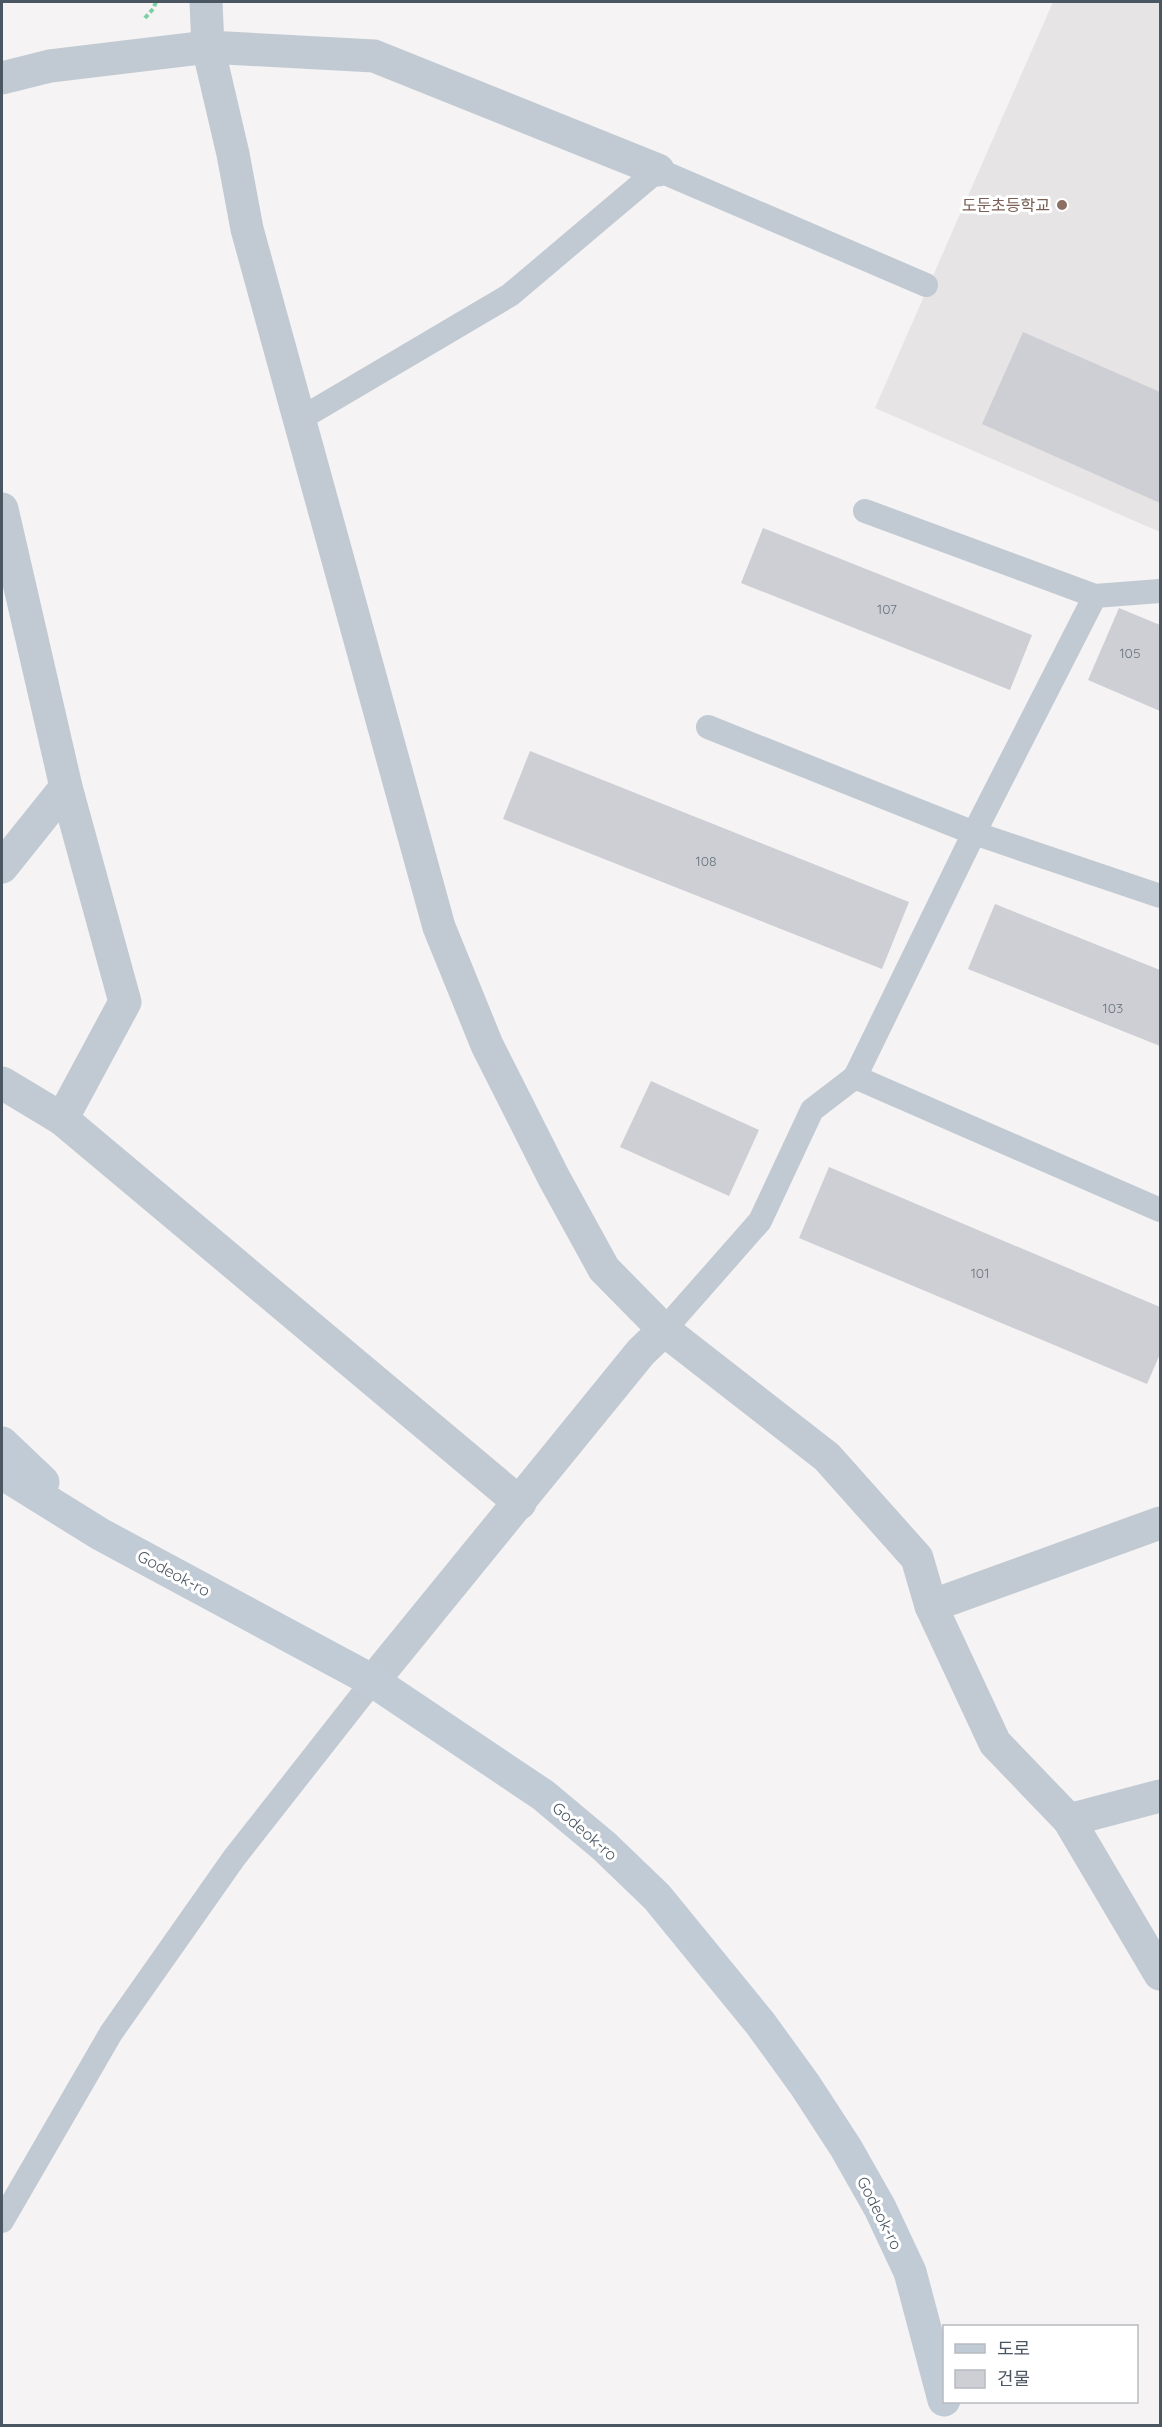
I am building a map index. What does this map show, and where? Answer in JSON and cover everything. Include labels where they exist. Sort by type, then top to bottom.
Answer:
[{"type":"main road","points":[[2,1443],[100,1533]]},
{"type":"main road","name":"Godeok-ro","points":[[2,1473],[100,1533],[373,1681],[543,1795],[604,1846],[657,1897],[711,1960],[805,2085],[846,2148],[880,2208],[910,2272],[943,2394]]},
{"type":"main road","points":[[2,1497],[100,1533]]},
{"type":"main road","name":"Godeok-ro","points":[[945,2403],[951,2426]]},
{"type":"street","points":[[206,2],[208,47],[233,154],[247,229],[439,927],[487,1045],[554,1178],[604,1269],[664,1330],[827,1457],[916,1558],[931,1606],[995,1743],[1069,1820],[1161,1974]]},
{"type":"street","points":[[2,78],[50,66],[208,47],[375,56],[658,170]]},
{"type":"street","points":[[2,516],[66,787],[125,1002],[62,1119]]},
{"type":"street","points":[[2,867],[66,787]]},
{"type":"street","points":[[2,1083],[62,1119],[520,1503]]},
{"type":"street","points":[[373,1681],[641,1352],[664,1330]]},
{"type":"street","points":[[931,1606],[1161,1523]]},
{"type":"street","points":[[1069,1820],[1161,1796]]},
{"type":"lane","points":[[300,419],[510,295],[658,170],[926,285]]},
{"type":"lane","points":[[865,511],[1095,596],[1161,591]]},
{"type":"lane","points":[[664,1330],[760,1221],[812,1110],[855,1077],[974,833],[1095,596]]},
{"type":"lane","points":[[708,727],[974,833],[1161,896]]},
{"type":"lane","points":[[855,1077],[1161,1210]]},
{"type":"lane","points":[[2,2220],[111,2033],[234,1858],[373,1681]]},
{"type":"shaded area","name":"도둔초등학교","points":[[1053,2],[1160,2],[1160,532],[875,408]]},
{"type":"building","points":[[1023,332],[1160,392],[1160,503],[982,424]]},
{"type":"building","points":[[763,528],[1032,635],[1010,690],[741,583]]},
{"type":"building","points":[[1119,608],[1160,625],[1160,711],[1088,680]]},
{"type":"building","points":[[530,751],[909,902],[882,969],[503,819]]},
{"type":"building","points":[[995,904],[1160,970],[1160,1046],[968,969]]},
{"type":"building","points":[[651,1081],[759,1130],[729,1196],[620,1147]]},
{"type":"building","points":[[829,1167],[1160,1307],[1160,1354],[1147,1384],[799,1238]]},
{"type":"place","name":"도둔초등학교","points":[[1062,205]]}]
